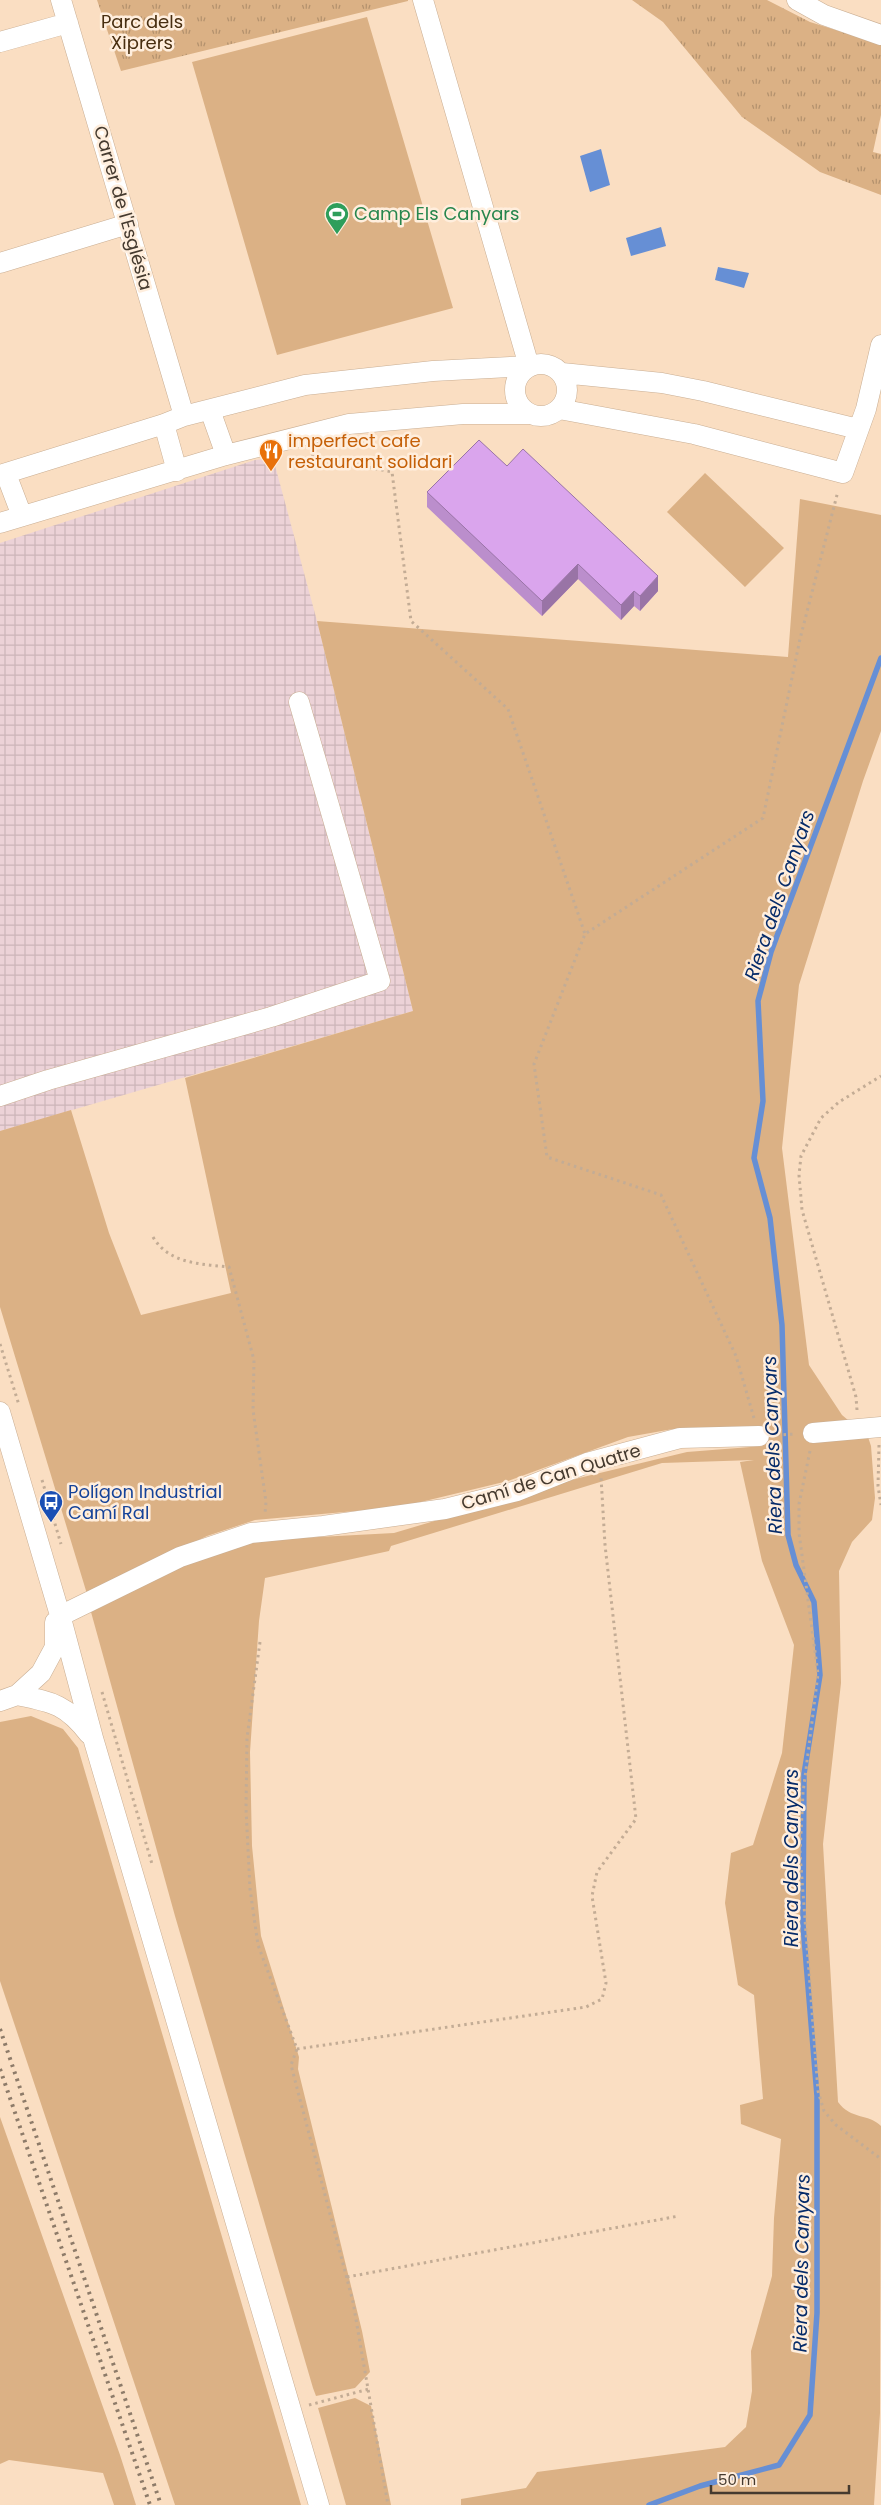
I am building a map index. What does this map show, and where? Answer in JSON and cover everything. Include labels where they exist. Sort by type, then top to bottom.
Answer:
[{"type":"street","name":"Carrer de l'Església","points":[[62,0],[184,416]]},
{"type":"street","points":[[423,0],[529,366]]},
{"type":"street","points":[[797,0],[824,16],[881,35]]},
{"type":"street","points":[[0,42],[68,23]]},
{"type":"street","points":[[0,263],[128,224]]},
{"type":"street","points":[[559,409],[694,434],[843,473],[858,429],[881,345]]},
{"type":"street","points":[[0,523],[226,455],[349,424],[463,414],[529,414],[545,416],[559,409],[565,402],[568,392],[566,382],[562,373],[552,365],[541,363],[529,366],[433,370],[305,385],[184,416],[3,475],[22,516]]},
{"type":"street","points":[[529,366],[520,373],[514,390],[514,396],[520,407],[529,414]]},
{"type":"street","points":[[562,373],[662,384],[703,391],[858,429]]},
{"type":"street","points":[[210,410],[226,455]]},
{"type":"street","points":[[164,424],[177,471]]},
{"type":"street","points":[[0,1096],[48,1080],[271,1017],[380,981],[299,702]]},
{"type":"street","points":[[0,1412],[93,1738],[319,2505]]},
{"type":"street","points":[[813,1433],[873,1427]]},
{"type":"street","name":"Camí de Can Quatre","points":[[57,1609],[180,1557],[251,1533],[445,1509],[517,1491],[600,1459],[680,1438],[759,1436]]},
{"type":"street","points":[[8,1698],[41,1673],[55,1647],[57,1609]]},
{"type":"street","points":[[8,1698],[51,1702],[75,1715],[93,1738]]},
{"type":"path","points":[[311,456],[392,472],[411,621],[508,709],[585,934]]},
{"type":"path","points":[[843,473],[800,639],[763,818],[585,934],[534,1064],[547,1157],[661,1195],[736,1356],[759,1436],[813,1433],[799,1504],[799,1533],[818,1674],[803,1793],[800,1853],[818,2091],[824,2111],[836,2124],[881,2159]]},
{"type":"path","points":[[881,1076],[839,1102],[821,1118],[801,1156],[799,1175],[802,1210],[856,1397],[873,1427],[880,1458],[878,1486],[881,1505]]},
{"type":"path","points":[[153,1237],[160,1249],[185,1262],[229,1267],[254,1360],[253,1410],[266,1502],[263,1532]]},
{"type":"path","points":[[297,2049],[586,2007],[602,1999],[606,1983],[592,1896],[597,1872],[636,1820],[606,1545],[600,1459]]},
{"type":"path","points":[[260,1642],[247,1738],[246,1809],[250,1889],[258,1946],[297,2049],[291,2065],[347,2277],[388,2505]]},
{"type":"path","points":[[347,2277],[679,2216]]},
{"type":"path","points":[[291,2410],[368,2389]]},
{"type":"shaded area","points":[[273,458],[317,621],[413,1011],[0,1131],[0,543],[255,460]]},
{"type":"green space","name":"Parc dels Xiprers","points":[[97,0],[408,0],[408,1],[121,71]]},
{"type":"green space","points":[[632,0],[767,0],[810,22],[881,44],[881,115],[873,152],[881,154],[881,195],[820,172],[742,117],[663,22]]},
{"type":"green space","name":"Camp Els Canyars","points":[[367,17],[453,308],[277,355],[192,62]]},
{"type":"green space","points":[[705,473],[784,548],[745,587],[667,512]]},
{"type":"green space","points":[[800,499],[881,515],[881,731],[863,781],[799,985],[782,1148],[809,1365],[842,1415],[868,1437],[871,1446],[875,1498],[872,1520],[852,1542],[839,1571],[841,1683],[823,1844],[838,2102],[848,2112],[871,2119],[881,2126],[880,2413],[874,2505],[461,2505],[461,2499],[526,2488],[537,2472],[725,2447],[746,2427],[752,2391],[751,2351],[772,2276],[774,2218],[781,2139],[741,2124],[740,2105],[763,2099],[754,1995],[738,1985],[725,1903],[731,1853],[753,1845],[782,1753],[794,1645],[762,1561],[740,1462],[754,1460],[662,1463],[391,1546],[389,1551],[265,1578],[259,1621],[250,1752],[252,1846],[261,1936],[299,2057],[298,2069],[362,2331],[370,2372],[355,2388],[316,2396],[313,2388],[175,1916],[91,1612],[195,1557],[262,1540],[394,1533],[579,1478],[687,1452],[763,1446],[763,1427],[673,1429],[628,1437],[508,1481],[400,1507],[255,1520],[207,1536],[87,1594],[0,1307],[0,1131],[71,1110],[109,1233],[141,1315],[231,1293],[185,1078],[413,1011],[317,621],[788,657]]},
{"type":"green space","points":[[31,1716],[63,1729],[78,1748],[301,2505],[175,2505],[0,1981],[0,1722]]},
{"type":"green space","points":[[0,2117],[136,2505],[114,2505],[103,2473],[9,2460],[0,2464]]},
{"type":"green space","points":[[355,2398],[371,2406],[391,2505],[346,2505],[318,2408]]},
{"type":"water","points":[[601,149],[610,185],[590,192],[580,156]]},
{"type":"water","points":[[661,227],[666,246],[631,256],[626,238]]},
{"type":"water","points":[[718,267],[749,273],[744,288],[715,280]]},
{"type":"building","points":[[479,440],[507,466],[523,449],[658,576],[640,596],[634,591],[621,605],[578,564],[542,601],[427,492]]},
{"type":"waterway","name":"Riera dels Canyars","points":[[649,2505],[700,2486],[779,2465],[810,2415],[817,2313],[817,2096],[803,1925],[804,1774],[820,1675],[814,1602],[796,1565],[788,1535],[782,1325],[770,1218],[754,1158],[763,1101],[758,1001],[771,952],[881,658]]},
{"type":"railway","points":[[0,2029],[161,2505]]},
{"type":"railway","points":[[0,2069],[150,2505]]},
{"type":"place","name":"Camp Els Canyars","points":[[337,235]]},
{"type":"place","name":"imperfect cafe restaurant solidari","points":[[271,472]]},
{"type":"place","name":"Polígon Industrial Camí Ral","points":[[51,1523]]}]
